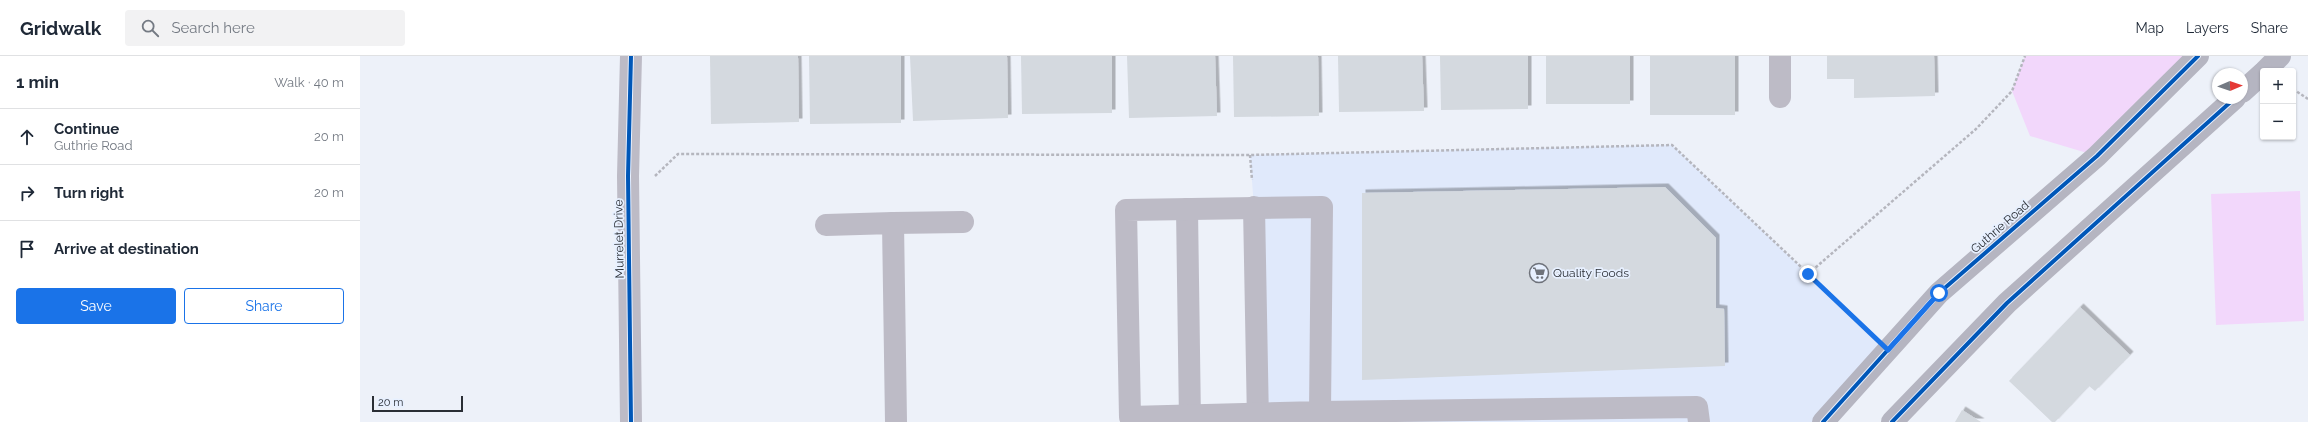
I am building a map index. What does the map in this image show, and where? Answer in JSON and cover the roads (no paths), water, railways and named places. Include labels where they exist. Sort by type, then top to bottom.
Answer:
[{"type":"main road","name":"Guthrie Road","points":[[1823,422],[1939,293],[2097,156],[2198,56]]},
{"type":"main road","points":[[2268,68],[2280,56]]},
{"type":"main road","points":[[2248,87],[2260,76]]},
{"type":"main road","points":[[1892,422],[2007,303],[2228,104]]},
{"type":"street","name":"Murrelet Drive","points":[[631,56],[628,176],[631,422]]},
{"type":"street","points":[[1780,56],[1780,97]]},
{"type":"street","points":[[1254,207],[1258,418]]},
{"type":"street","points":[[1320,417],[1322,207],[1126,210],[1130,419],[1466,416],[1697,407],[1698,422]]},
{"type":"street","points":[[1187,209],[1190,419]]},
{"type":"street","points":[[826,225],[963,222]]},
{"type":"street","points":[[893,223],[896,422]]},
{"type":"place","name":"Quality Foods","points":[[1539,273]]}]
